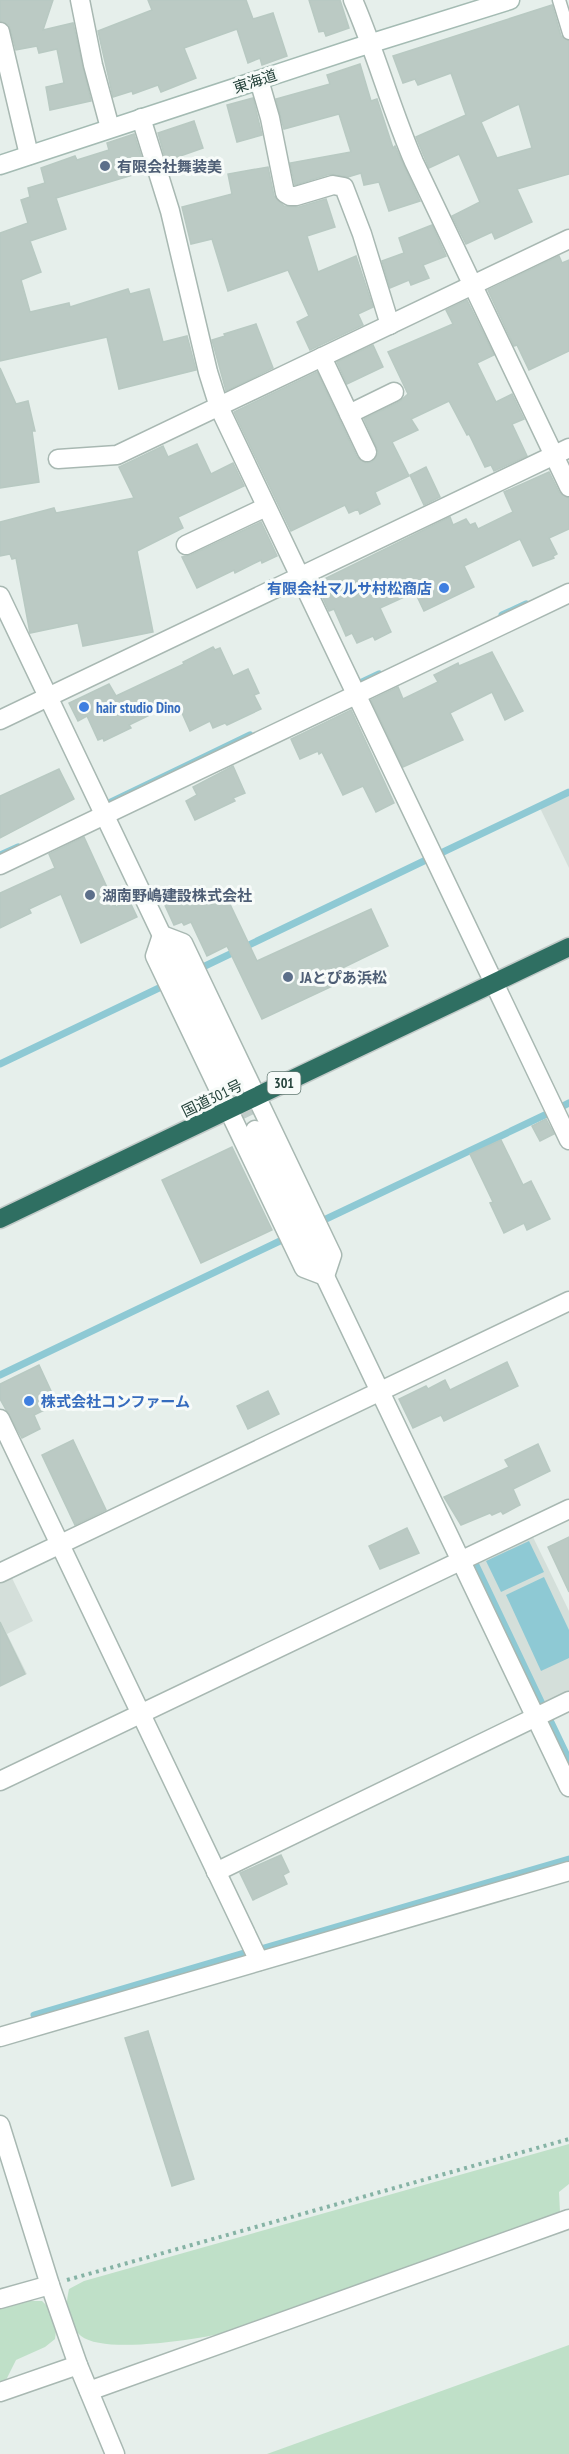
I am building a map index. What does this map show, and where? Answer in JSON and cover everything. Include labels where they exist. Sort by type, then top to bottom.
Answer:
[{"type":"highway","name":"国道301号","points":[[0,1219],[569,947]]},
{"type":"street","points":[[80,0],[93,64],[110,128]]},
{"type":"street","points":[[353,0],[371,43],[405,141],[473,285],[562,452],[569,487]]},
{"type":"street","name":"東海道","points":[[0,165],[371,43],[510,0]]},
{"type":"street","points":[[0,32],[29,156]]},
{"type":"street","points":[[259,80],[270,118],[285,193],[296,196],[333,185],[344,187],[362,234],[390,325]]},
{"type":"street","points":[[141,118],[170,211],[208,372],[219,407],[569,1140]]},
{"type":"street","points":[[58,459],[117,455],[569,239]]},
{"type":"street","points":[[322,357],[367,452]]},
{"type":"street","points":[[349,414],[394,392]]},
{"type":"street","points":[[0,720],[562,452]]},
{"type":"street","points":[[186,545],[266,507]]},
{"type":"street","points":[[0,865],[569,593]]},
{"type":"street","points":[[0,596],[229,1076]]},
{"type":"street","points":[[162,935],[183,944],[332,1255],[325,1276]]},
{"type":"street","points":[[162,935],[155,956],[228,1110],[304,1268],[325,1276]]},
{"type":"street","points":[[255,1130],[569,1786]]},
{"type":"street","points":[[0,1573],[569,1301]]},
{"type":"street","points":[[0,1419],[259,1961]]},
{"type":"street","points":[[0,1781],[569,1509]]},
{"type":"street","points":[[216,1872],[569,1701]]},
{"type":"street","points":[[0,2037],[569,1871]]},
{"type":"street","points":[[0,2125],[50,2285],[78,2365],[115,2454]]},
{"type":"street","points":[[89,2391],[569,2219]]},
{"type":"street","points":[[0,2299],[50,2285]]},
{"type":"street","points":[[0,2392],[78,2365]]},
{"type":"lane","points":[[559,0],[569,33]]},
{"type":"path","points":[[50,2285],[569,2139]]},
{"type":"shaded area","points":[[569,794],[569,868],[540,808]]},
{"type":"shaded area","points":[[531,1533],[569,1611],[569,1692],[544,1704],[475,1560]]},
{"type":"shaded area","points":[[11,1576],[33,1621],[7,1634],[27,1674],[0,1687],[0,1581]]},
{"type":"green space","points":[[569,2144],[569,2184],[559,2192],[560,2212],[554,2217],[242,2329],[160,2343],[112,2344],[94,2342],[81,2336],[69,2320],[67,2302],[69,2289],[84,2281]]},
{"type":"green space","points":[[26,2301],[42,2301],[50,2309],[56,2327],[55,2339],[45,2347],[16,2360],[6,2380],[0,2384],[0,2308]]},
{"type":"green space","points":[[569,2345],[569,2454],[267,2454]]},
{"type":"water","points":[[529,1541],[544,1572],[501,1592],[486,1561]]},
{"type":"water","points":[[544,1577],[569,1630],[569,1658],[541,1671],[506,1595]]},
{"type":"building","points":[[0,0],[53,0],[43,30],[73,23],[91,101],[50,110],[46,87],[64,83],[57,49],[39,53],[37,46],[16,50],[9,25],[0,21]]},
{"type":"building","points":[[148,0],[246,0],[253,19],[273,13],[287,56],[262,65],[260,58],[248,63],[237,29],[184,48],[196,78],[161,92],[158,85],[133,94],[132,91],[113,97],[98,31],[152,10]]},
{"type":"building","points":[[309,0],[340,0],[349,28],[326,36],[324,31],[319,32]]},
{"type":"building","points":[[552,5],[561,36],[569,41],[569,174],[517,189],[532,222],[495,239],[492,232],[466,244],[452,216],[480,202],[459,154],[429,168],[416,137],[466,115],[451,73],[418,85],[415,79],[403,83],[393,56]],"holes":[[[519,104],[532,148],[497,158],[481,122]]]},
{"type":"building","points":[[360,64],[371,101],[377,99],[393,148],[395,146],[420,201],[389,211],[379,182],[364,185],[361,173],[348,177],[330,174],[295,185],[290,163],[351,152],[339,114],[284,129],[276,99],[330,84],[327,75]]},
{"type":"building","points":[[253,98],[262,135],[237,142],[227,105]]},
{"type":"building","points":[[194,121],[203,148],[166,161],[158,133]]},
{"type":"building","points":[[134,134],[146,171],[56,198],[66,229],[30,241],[41,272],[21,280],[30,312],[69,303],[70,307],[128,289],[130,294],[149,289],[163,342],[187,336],[196,370],[119,389],[107,337],[0,361],[0,233],[28,223],[21,200],[30,197],[28,188],[45,183],[41,168],[75,156],[77,160],[109,150],[107,143]]},
{"type":"building","points":[[268,167],[274,196],[284,206],[299,207],[326,199],[335,227],[307,236],[318,272],[356,256],[373,307],[358,314],[363,325],[310,350],[297,322],[309,316],[288,270],[228,291],[212,239],[191,244],[182,207],[232,194],[228,174]]},
{"type":"building","points":[[432,225],[446,256],[423,265],[429,278],[411,285],[409,280],[390,288],[382,261],[404,253],[399,238]]},
{"type":"building","points":[[559,256],[562,263],[569,260],[569,351],[529,370],[517,345],[514,346],[488,290]]},
{"type":"building","points":[[467,300],[494,355],[477,363],[496,402],[512,394],[524,419],[512,424],[527,456],[494,471],[491,465],[485,467],[449,401],[411,419],[418,430],[392,442],[409,476],[375,492],[380,504],[360,514],[358,509],[349,513],[345,505],[291,531],[234,412],[317,372],[357,457],[366,463],[372,462],[378,453],[364,419],[399,402],[408,394],[388,352],[453,324],[446,310]]},
{"type":"building","points":[[256,324],[273,368],[226,391],[212,340]]},
{"type":"building","points":[[373,345],[383,367],[347,384],[337,362]]},
{"type":"building","points":[[0,368],[16,404],[28,401],[35,431],[32,431],[39,482],[0,488]]},
{"type":"building","points":[[197,444],[211,474],[233,463],[244,486],[178,517],[183,528],[137,551],[153,632],[83,646],[78,623],[30,633],[16,558],[12,559],[10,554],[0,556],[0,522],[54,508],[56,513],[134,498],[119,467],[163,446],[168,457]]},
{"type":"building","points":[[426,467],[440,497],[424,505],[410,475]]},
{"type":"building","points":[[549,472],[559,492],[569,498],[569,529],[549,538],[557,554],[553,556],[554,558],[533,566],[520,539],[464,566],[474,587],[424,611],[415,592],[380,608],[391,632],[375,640],[373,636],[357,643],[352,633],[346,636],[334,609],[329,611],[316,583],[450,517],[453,525],[466,519],[470,525],[475,523],[478,529],[513,512],[504,492]]},
{"type":"building","points":[[261,522],[277,556],[262,563],[261,560],[235,573],[234,570],[197,588],[182,557],[191,555]]},
{"type":"building","points":[[213,647],[215,650],[220,648],[233,676],[248,669],[259,693],[254,695],[261,709],[227,725],[225,723],[213,728],[210,721],[190,731],[178,704],[167,709],[166,707],[129,725],[131,728],[104,741],[103,738],[98,740],[87,716],[78,721],[69,703],[109,684],[116,696],[184,664],[183,662]]},
{"type":"building","points":[[492,652],[523,711],[505,720],[492,692],[450,713],[463,740],[403,767],[371,700],[398,687],[403,699],[438,682],[434,675],[458,663],[459,666]]},
{"type":"building","points":[[351,710],[394,803],[376,812],[363,786],[343,795],[322,752],[319,754],[318,751],[300,759],[291,739]]},
{"type":"building","points":[[233,766],[245,793],[233,798],[235,801],[195,820],[186,801],[197,795],[193,787]]},
{"type":"building","points":[[59,769],[74,799],[0,838],[0,796]]},
{"type":"building","points":[[84,837],[116,907],[129,900],[137,917],[81,943],[61,894],[29,909],[31,913],[0,928],[0,893],[55,868],[49,854]]},
{"type":"building","points":[[200,886],[207,901],[217,896],[220,901],[227,898],[257,961],[371,909],[388,946],[332,973],[337,984],[262,1019],[227,946],[207,956],[191,922],[174,925],[164,903]]},
{"type":"building","points":[[546,1119],[554,1134],[540,1141],[532,1126]]},
{"type":"building","points":[[501,1140],[523,1185],[531,1181],[550,1219],[527,1230],[524,1223],[504,1233],[490,1203],[493,1202],[470,1154]]},
{"type":"building","points":[[232,1147],[272,1230],[201,1263],[162,1180]]},
{"type":"building","points":[[507,1362],[518,1386],[444,1421],[441,1415],[413,1428],[399,1399],[426,1386],[428,1389],[445,1380],[450,1390]]},
{"type":"building","name":"株式会社コンファーム","points":[[39,1365],[57,1404],[34,1415],[40,1429],[22,1438],[0,1399],[0,1384]]},
{"type":"building","points":[[268,1391],[279,1414],[248,1429],[237,1406]]},
{"type":"building","points":[[73,1440],[106,1510],[75,1525],[42,1455]]},
{"type":"building","points":[[538,1444],[550,1471],[513,1489],[520,1505],[503,1514],[501,1511],[492,1515],[490,1513],[461,1525],[444,1497],[509,1467],[505,1460]]},
{"type":"building","points":[[407,1528],[419,1553],[380,1569],[369,1546]]},
{"type":"building","points":[[569,1537],[569,1592],[548,1547]]},
{"type":"building","points":[[0,1622],[25,1674],[0,1686]]},
{"type":"building","points":[[281,1855],[289,1872],[283,1875],[287,1884],[253,1900],[240,1873]]},
{"type":"building","points":[[148,2031],[194,2179],[172,2186],[125,2038]]},
{"type":"waterway","points":[[502,615],[526,604]]},
{"type":"waterway","points":[[360,683],[379,674]]},
{"type":"waterway","points":[[111,802],[250,735]]},
{"type":"waterway","points":[[441,853],[569,792]]},
{"type":"waterway","points":[[0,855],[18,847]]},
{"type":"waterway","points":[[205,966],[426,860]]},
{"type":"waterway","points":[[0,1064],[159,988]]},
{"type":"waterway","points":[[561,1107],[569,1103]]},
{"type":"waterway","points":[[326,1219],[549,1113]]},
{"type":"waterway","points":[[0,1375],[280,1241]]},
{"type":"waterway","points":[[474,1561],[544,1708]]},
{"type":"waterway","points":[[549,1718],[569,1760]]},
{"type":"waterway","points":[[264,1948],[569,1859]]},
{"type":"waterway","points":[[34,2015],[244,1953]]},
{"type":"tunnel","points":[[229,1076],[255,1130]]},
{"type":"place","name":"有限会社舞装美","points":[[105,166]]},
{"type":"place","name":"有限会社マルサ村松商店","points":[[444,588]]},
{"type":"place","name":"hair studio Dino","points":[[84,707]]},
{"type":"place","name":"湖南野嶋建設株式会社","points":[[90,895]]},
{"type":"place","name":"JAとぴあ浜松","points":[[288,977]]},
{"type":"place","name":"株式会社コンファーム","points":[[29,1401]]}]
